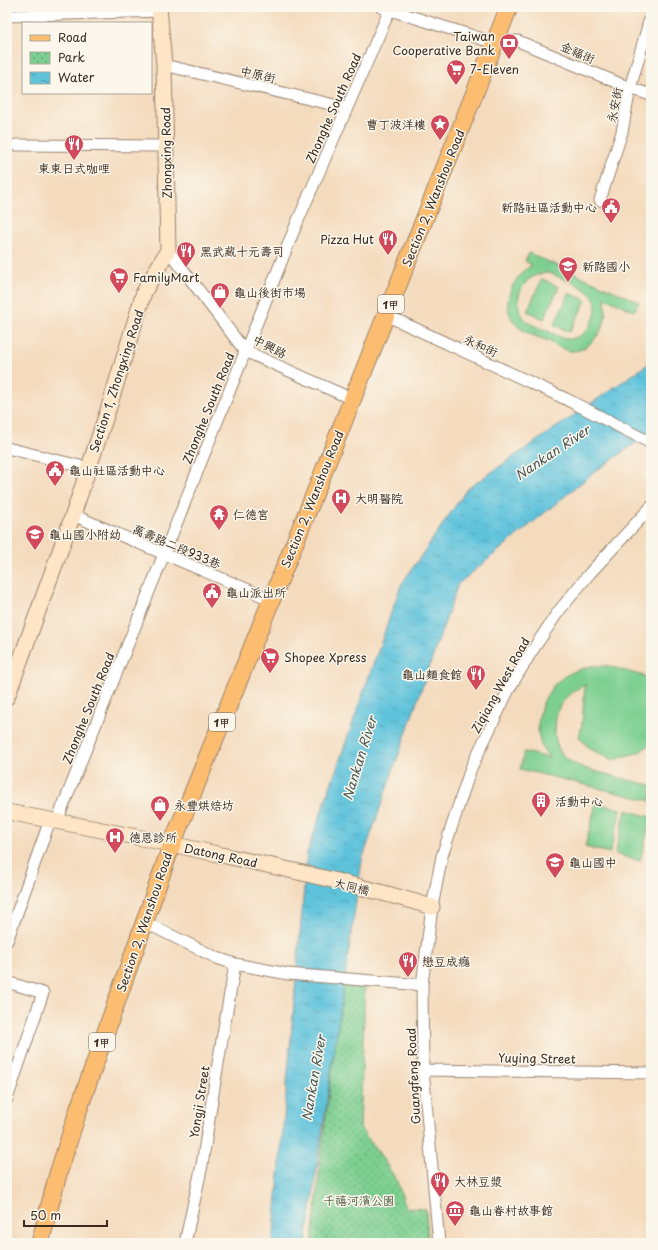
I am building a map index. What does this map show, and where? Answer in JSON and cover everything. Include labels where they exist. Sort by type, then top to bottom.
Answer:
[{"type":"main road","name":"Section 2, Wanshou Road","points":[[40,1243],[58,1174],[78,1111],[172,844],[272,600],[509,7]]},
{"type":"street","points":[[387,8],[495,43]]},
{"type":"street","name":"Zhonghe South Road","points":[[7,941],[53,820],[164,554],[296,225],[347,108],[387,8]]},
{"type":"street","points":[[7,16],[159,9]]},
{"type":"street","name":"Zhongxing Road","points":[[159,9],[164,65],[168,250]]},
{"type":"street","name":"永安街","points":[[600,200],[622,132],[630,88],[651,15]]},
{"type":"street","name":"金福街","points":[[495,43],[518,41],[630,88],[651,95]]},
{"type":"street","name":"中原街","points":[[164,65],[347,108]]},
{"type":"street","points":[[16,145],[166,146]]},
{"type":"street","name":"中興路","points":[[168,250],[245,351],[352,399]]},
{"type":"street","name":"Section 1, Zhongxing Road","points":[[7,697],[73,515],[109,407],[144,292],[168,250]]},
{"type":"street","name":"永和街","points":[[386,315],[566,399],[650,443]]},
{"type":"street","points":[[7,448],[88,468]]},
{"type":"street","name":"Ziqiang West Road","points":[[432,907],[442,856],[471,768],[509,689],[558,612],[590,573],[651,507]]},
{"type":"street","name":"萬壽路二段933巷","points":[[73,515],[272,600]]},
{"type":"street","name":"Datong Road","points":[[7,812],[172,844],[294,871]]},
{"type":"street","name":"大同橋","points":[[294,871],[432,907]]},
{"type":"street","name":"Guangfeng Road","points":[[432,907],[422,985],[423,1070],[440,1243]]},
{"type":"street","points":[[144,922],[217,958],[235,964],[289,974],[422,985]]},
{"type":"street","name":"Yongji Street","points":[[185,1243],[202,1165],[235,964]]},
{"type":"street","points":[[7,982],[43,993],[7,1099]]},
{"type":"street","name":"Yuying Street","points":[[423,1070],[651,1073]]},
{"type":"green space","points":[[529,253],[639,302],[634,311],[605,298],[606,316],[597,336],[583,349],[571,351],[565,349],[524,331],[514,322],[510,314],[508,298],[514,283],[525,270],[532,265],[525,261]],"holes":[[[549,273],[585,290],[592,296],[596,304],[596,313],[591,324],[580,336],[568,339],[563,338],[534,326],[524,318],[520,310],[518,305],[519,295],[527,281],[538,275]]]},
{"type":"green space","points":[[542,279],[559,287],[544,319],[527,311]]},
{"type":"green space","points":[[569,293],[586,300],[570,332],[554,325]]},
{"type":"green space","points":[[591,666],[608,666],[651,678],[651,694],[646,693],[651,700],[651,743],[640,752],[613,760],[590,749],[579,737],[582,724],[585,685],[570,694],[559,707],[556,718],[555,732],[560,752],[574,764],[583,768],[651,785],[651,801],[520,769],[524,752],[549,758],[542,748],[538,728],[541,708],[550,690],[565,676],[574,671]]},
{"type":"green space","points":[[596,803],[621,809],[610,853],[585,847]]},
{"type":"green space","points":[[626,810],[651,817],[640,861],[615,854]]},
{"type":"green space","name":"千禧河濱公園","points":[[343,985],[365,986],[360,1128],[379,1153],[397,1181],[406,1208],[426,1209],[428,1243],[312,1243],[321,1154]]},
{"type":"water","name":"Nankan River","points":[[651,362],[651,432],[593,473],[458,584],[362,860],[306,1243],[273,1243],[307,853],[401,585],[467,489]]},
{"type":"place","name":"Taiwan Cooperative Bank","points":[[509,60]]},
{"type":"place","name":"7-Eleven","points":[[456,86]]},
{"type":"place","name":"曹丁波洋樓","points":[[440,141]]},
{"type":"place","name":"東東日式咖哩","points":[[74,161]]},
{"type":"place","name":"新路社區活動中心","points":[[611,224]]},
{"type":"place","name":"Pizza Hut","points":[[388,256]]},
{"type":"place","name":"黑武藏十元壽司","points":[[186,268]]},
{"type":"place","name":"新路國小","points":[[568,283]]},
{"type":"place","name":"FamilyMart","points":[[119,294]]},
{"type":"place","name":"龜山後街市場","points":[[220,309]]},
{"type":"place","name":"龜山社區活動中心","points":[[55,487]]},
{"type":"place","name":"大明醫院","points":[[341,515]]},
{"type":"place","name":"仁德宮","points":[[219,531]]},
{"type":"place","name":"龜山國小附幼","points":[[35,551]]},
{"type":"place","name":"龜山派出所","points":[[212,609]]},
{"type":"place","name":"Shopee Xpress","points":[[270,674]]},
{"type":"place","name":"龜山麵食館","points":[[476,691]]},
{"type":"place","name":"活動中心","points":[[541,818]]},
{"type":"place","name":"永豐烘焙坊","points":[[160,822]]},
{"type":"place","name":"德恩診所","points":[[115,854]]},
{"type":"place","name":"龜山國中","points":[[555,879]]},
{"type":"place","name":"戀豆成癮","points":[[408,978]]},
{"type":"place","name":"大林豆漿","points":[[440,1198]]},
{"type":"place","name":"龜山眷村故事館","points":[[455,1227]]}]
